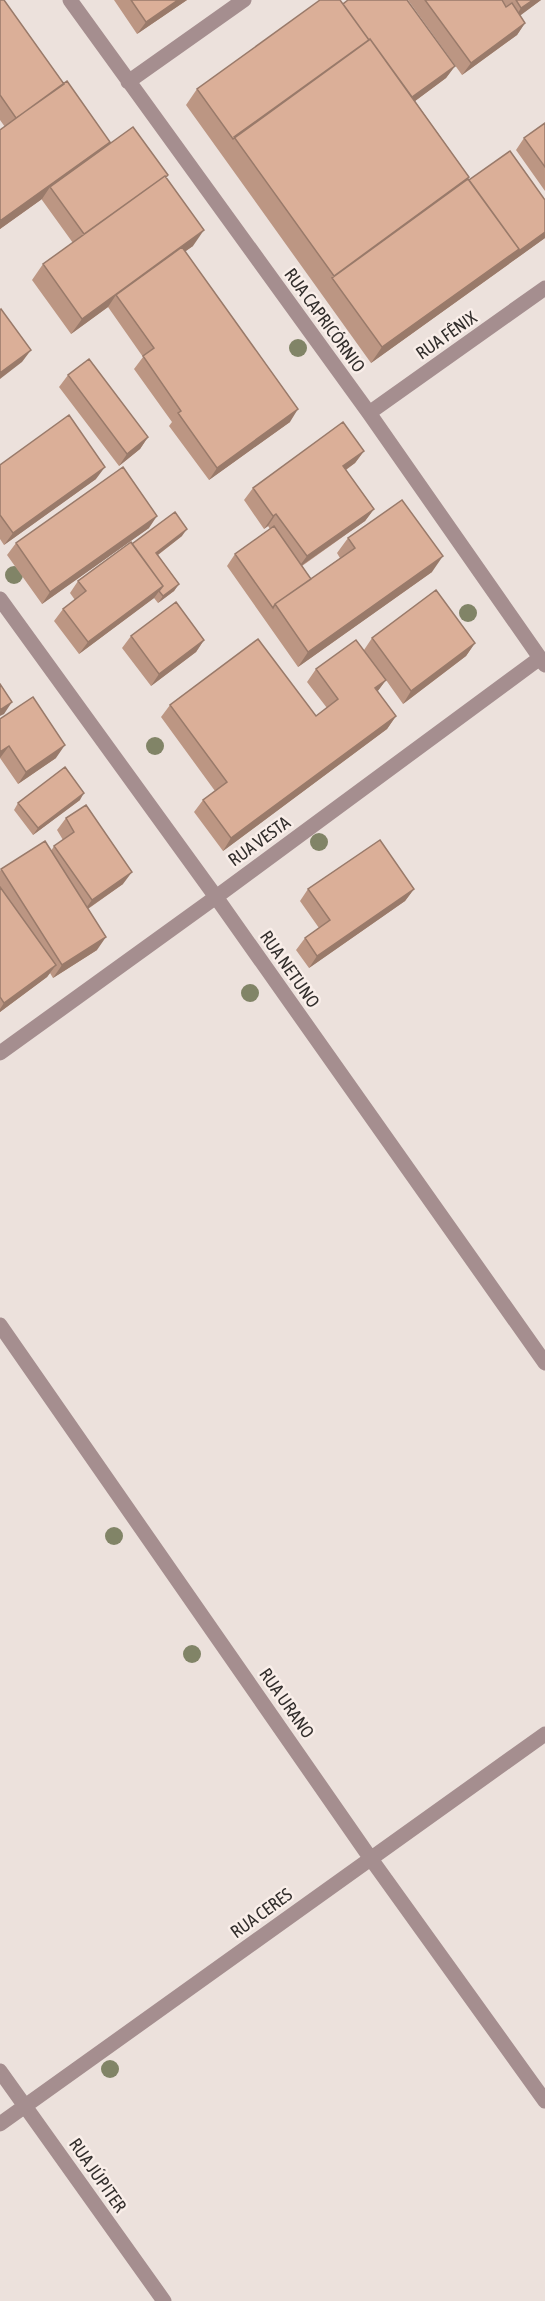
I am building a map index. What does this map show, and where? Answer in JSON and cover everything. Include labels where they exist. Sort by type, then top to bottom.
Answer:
[{"type":"street","name":"RUA CAPRICÓRNIO","points":[[70,0],[369,413],[542,662]]},
{"type":"street","points":[[128,82],[244,0]]},
{"type":"street","name":"RUA FÊNIX","points":[[369,413],[545,288]]},
{"type":"street","name":"RUA NETUNO","points":[[0,599],[216,897],[545,1363]]},
{"type":"street","name":"RUA VESTA","points":[[0,1053],[542,662]]},
{"type":"street","name":"RUA URANO","points":[[0,1324],[371,1858],[545,2102]]},
{"type":"street","name":"RUA CERES","points":[[0,2124],[545,1734]]},
{"type":"street","name":"RUA JÚPITER","points":[[0,2071],[164,2301]]},
{"type":"building","points":[[0,0],[4,0],[64,84],[16,118],[0,95]]},
{"type":"building","points":[[131,0],[178,0],[146,22]]},
{"type":"building","points":[[320,0],[340,0],[369,40],[233,139],[197,89]]},
{"type":"building","points":[[348,0],[407,0],[455,66],[412,97],[343,4]]},
{"type":"building","points":[[425,0],[502,0],[506,7],[512,3],[525,23],[471,63]]},
{"type":"building","points":[[516,0],[533,0],[521,8]]},
{"type":"building","points":[[370,39],[469,177],[334,276],[234,137]]},
{"type":"building","points":[[67,81],[110,142],[0,221],[0,130]]},
{"type":"building","points":[[545,123],[545,167],[524,138]]},
{"type":"building","points":[[133,127],[168,175],[84,234],[50,187]]},
{"type":"building","points":[[510,151],[545,200],[545,232],[516,253],[519,249],[469,180]]},
{"type":"building","points":[[165,176],[204,230],[82,319],[43,264]]},
{"type":"building","points":[[468,179],[519,249],[382,347],[332,278]]},
{"type":"building","points":[[182,247],[298,409],[217,468],[178,413],[181,411],[143,356],[154,348],[116,295]]},
{"type":"building","points":[[0,310],[31,350],[0,373]]},
{"type":"building","points":[[89,359],[148,437],[127,454],[68,375]]},
{"type":"building","points":[[69,415],[105,467],[13,533],[0,515],[0,465]]},
{"type":"building","points":[[343,422],[364,451],[343,466],[374,509],[307,556],[276,514],[273,516],[253,488]]},
{"type":"building","points":[[123,467],[157,516],[50,592],[16,543]]},
{"type":"building","points":[[402,500],[443,556],[308,652],[275,604],[355,548],[348,538]]},
{"type":"building","points":[[175,512],[187,529],[156,553],[179,584],[163,596],[159,591],[163,586],[132,544]]},
{"type":"building","points":[[274,526],[311,579],[275,604],[273,608],[235,554]]},
{"type":"building","points":[[131,542],[163,586],[88,642],[63,609],[86,591],[78,581]]},
{"type":"building","points":[[436,590],[475,643],[411,691],[372,638]]},
{"type":"building","points":[[176,602],[204,640],[159,674],[131,636]]},
{"type":"building","points":[[258,639],[316,716],[338,699],[316,669],[356,640],[386,680],[375,688],[396,716],[231,838],[203,800],[227,782],[170,705]]},
{"type":"building","points":[[0,684],[12,702],[0,710]]},
{"type":"building","points":[[33,697],[65,745],[26,772],[9,746],[0,752],[0,719]]},
{"type":"building","points":[[65,767],[84,793],[38,828],[18,803]]},
{"type":"building","points":[[86,805],[132,872],[92,900],[54,846],[74,832],[66,818]]},
{"type":"building","points":[[380,840],[414,889],[317,956],[305,938],[330,920],[308,889]]},
{"type":"building","points":[[45,841],[106,937],[62,965],[1,869]]},
{"type":"building","points":[[0,887],[56,965],[4,1003],[0,997]]}]
